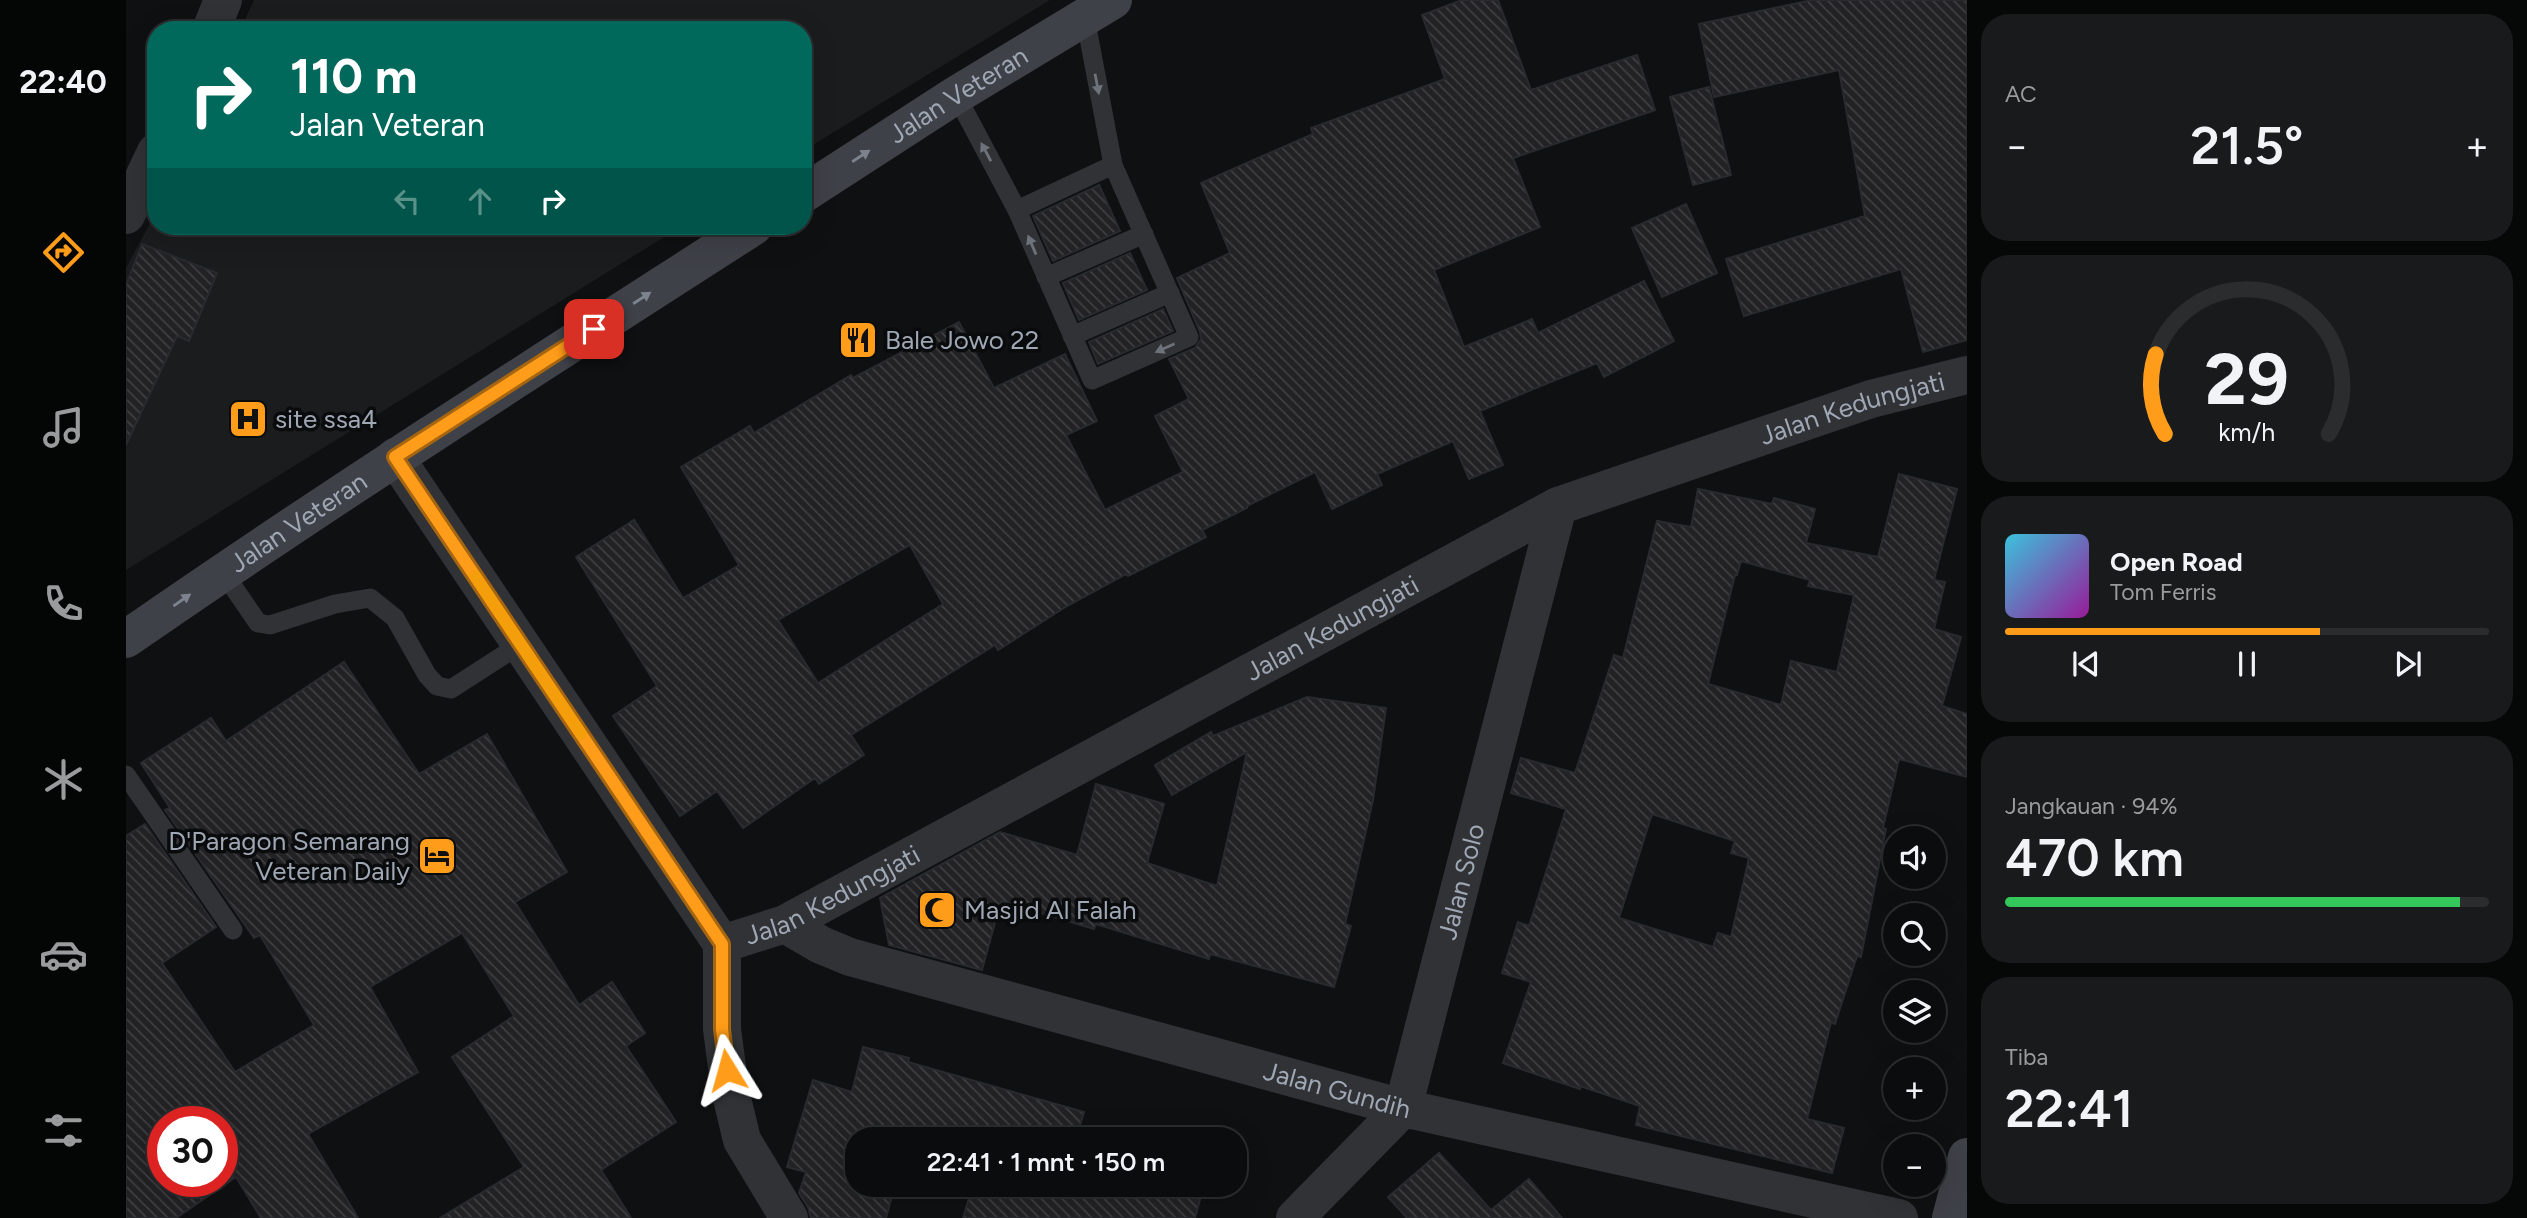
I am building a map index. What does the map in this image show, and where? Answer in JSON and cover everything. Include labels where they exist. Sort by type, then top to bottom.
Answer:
[{"type":"main road","name":"Jalan Veteran","points":[[812,188],[956,95],[1099,9]]},
{"type":"main road","name":"Jalan Veteran","points":[[126,639],[395,457],[740,235]]},
{"type":"main road","points":[[1951,1218],[1967,1157]]},
{"type":"street","points":[[215,21],[223,0]]},
{"type":"street","points":[[126,215],[147,171]]},
{"type":"street","name":"Jalan Kedungjati","points":[[722,944],[785,924],[1558,506],[1871,399],[1967,374]]},
{"type":"street","points":[[395,457],[722,944],[722,1029],[738,1127],[742,1139],[789,1218]]},
{"type":"street","name":"Jalan Solo","points":[[1403,1108],[1558,506]]},
{"type":"street","name":"Jalan Gundih","points":[[785,924],[821,945],[850,957],[1403,1108],[1899,1218]]},
{"type":"street","points":[[1295,1218],[1403,1108]]},
{"type":"lane","points":[[956,95],[1017,210],[1092,380],[1189,337],[1113,165],[1099,9]]},
{"type":"lane","points":[[1017,210],[1113,165]]},
{"type":"lane","points":[[1046,277],[1144,234]]},
{"type":"lane","points":[[1072,336],[1170,293]]},
{"type":"lane","points":[[223,572],[258,623],[270,625],[335,604],[370,598],[395,618],[427,675],[437,686],[450,689],[521,644]]},
{"type":"lane","points":[[126,775],[233,930]]},
{"type":"shaded area","points":[[254,0],[1050,0],[812,145],[812,21],[244,21]]},
{"type":"shaded area","name":"site ssa4","points":[[147,229],[147,235],[667,235],[126,570],[126,268]]},
{"type":"building","points":[[1462,0],[1498,0],[1531,90],[1637,55],[1655,110],[1513,158],[1540,227],[1434,270],[1464,347],[1532,319],[1538,333],[1644,281],[1674,341],[1604,377],[1597,363],[1480,411],[1503,465],[1469,479],[1453,441],[1377,474],[1382,485],[1332,509],[1315,472],[1202,530],[1206,537],[1128,576],[1126,574],[1067,606],[998,650],[995,645],[851,735],[864,755],[819,784],[815,778],[743,828],[717,791],[680,816],[613,716],[657,686],[576,557],[634,520],[683,598],[739,565],[681,467],[750,426],[754,433],[851,375],[853,378],[959,322],[994,388],[1065,354],[1097,421],[1066,435],[1105,510],[1183,472],[1155,416],[1189,399],[1169,359],[1195,348],[1201,339],[1177,278],[1230,253],[1201,183],[1313,134],[1311,128],[1445,79],[1422,15]],"holes":[[[910,545],[943,604],[818,683],[778,620]]]},
{"type":"building","points":[[1812,0],[1967,0],[1967,340],[1923,352],[1901,269],[1744,316],[1726,259],[1865,216],[1839,70],[1714,97],[1699,24]]},
{"type":"building","points":[[1709,87],[1731,175],[1693,185],[1670,97]]},
{"type":"building","points":[[1099,185],[1120,231],[1053,261],[1033,216]]},
{"type":"building","points":[[1686,204],[1717,273],[1662,297],[1632,228]]},
{"type":"building","points":[[142,244],[217,273],[189,341],[177,336],[126,445],[126,285]]},
{"type":"building","points":[[1130,253],[1147,290],[1079,320],[1063,283]]},
{"type":"building","points":[[1163,309],[1173,331],[1098,364],[1089,342]]},
{"type":"building","points":[[1899,474],[1957,489],[1934,580],[1945,582],[1934,629],[1961,637],[1942,706],[1967,714],[1967,777],[1899,759],[1883,826],[1883,844],[1861,957],[1857,956],[1835,1024],[1831,1022],[1807,1119],[1844,1128],[1832,1173],[1636,1125],[1640,1106],[1503,1063],[1531,982],[1502,973],[1518,922],[1529,926],[1566,809],[1511,793],[1521,758],[1575,773],[1614,655],[1623,658],[1657,521],[1691,527],[1698,489],[1772,504],[1774,498],[1815,509],[1806,543],[1878,557]],"holes":[[[1741,561],[1810,580],[1808,586],[1854,595],[1837,672],[1791,661],[1781,705],[1708,684],[1735,575]],[[1652,814],[1735,841],[1731,853],[1749,858],[1731,937],[1718,933],[1713,947],[1619,918]]]},
{"type":"building","points":[[344,662],[419,774],[487,734],[567,872],[515,902],[579,1005],[612,982],[645,1033],[626,1046],[676,1122],[601,1170],[631,1218],[440,1218],[524,1167],[452,1057],[514,1016],[462,933],[370,987],[418,1072],[308,1134],[358,1218],[261,1218],[238,1180],[238,1106],[147,1106],[147,1197],[207,1197],[176,1218],[126,1218],[126,836],[145,824],[216,927],[162,963],[235,1072],[314,1025],[260,935],[254,938],[165,810],[170,808],[141,763],[211,718],[226,741]]},
{"type":"building","points":[[1307,697],[1386,708],[1373,800],[1345,924],[1351,926],[1334,987],[1210,954],[1209,959],[1096,924],[1094,929],[1001,901],[982,970],[889,945],[880,898],[1000,832],[1077,855],[1096,784],[1164,804],[1147,863],[1217,886],[1247,752],[1172,795],[1155,765],[1211,732],[1213,736]]},
{"type":"building","points":[[863,1047],[909,1058],[908,1062],[1084,1112],[1080,1127],[845,1127],[845,1197],[892,1197],[886,1218],[811,1218],[799,1193],[806,1172],[787,1167],[813,1080],[852,1092]]},
{"type":"building","points":[[1439,1153],[1491,1210],[1529,1179],[1562,1218],[1407,1218],[1388,1197]]},
{"type":"building","points":[[965,1197],[1201,1197],[1195,1218],[963,1218],[969,1198]]},
{"type":"slow traffic","points":[[475,576],[581,734]]},
{"type":"place","name":"Bale Jowo 22","points":[[858,340]]},
{"type":"place","name":"site ssa4","points":[[248,419]]},
{"type":"place","name":"D'Paragon Semarang Veteran Daily","points":[[437,856]]},
{"type":"place","name":"Masjid Al Falah","points":[[937,910]]},
{"type":"route","points":[[594,329],[395,457],[722,944],[722,1029],[727,1070]]}]
